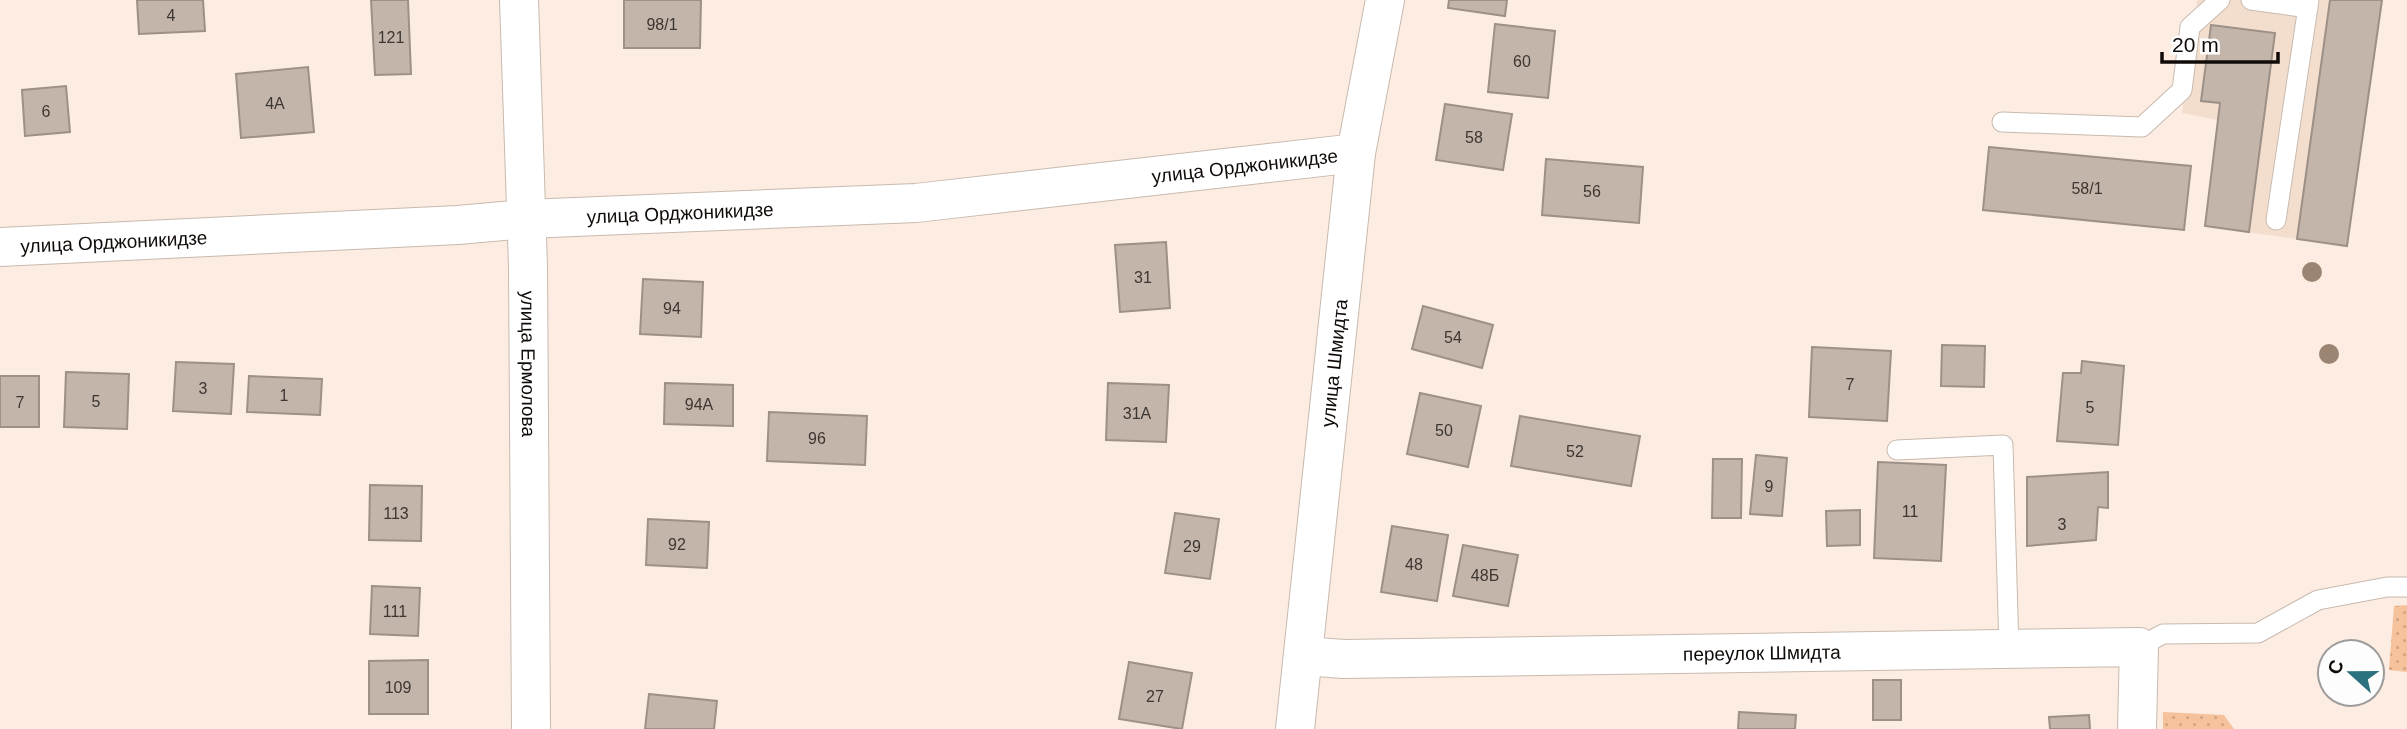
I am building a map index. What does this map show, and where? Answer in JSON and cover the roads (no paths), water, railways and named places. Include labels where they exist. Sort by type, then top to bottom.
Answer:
[{"type":"street","name":"улица Ермолова","points":[[519,0],[525,134],[531,729]]},
{"type":"street","name":"улица Шмидта","points":[[1295,729],[1356,153],[1385,0]]},
{"type":"street","name":"улица Орджоникидзе","points":[[0,247],[458,225],[526,219],[916,203],[1356,153]]},
{"type":"street","name":"переулок Шмидта","points":[[1304,656],[1344,659],[2139,648]]},
{"type":"street","points":[[2137,729],[2139,648]]},
{"type":"lane","points":[[2003,122],[2141,127],[2182,90],[2190,27],[2220,0]]},
{"type":"lane","points":[[2250,0],[2309,4],[2276,220]]},
{"type":"lane","points":[[1897,450],[2003,445],[2009,649]]},
{"type":"lane","points":[[2139,648],[2163,634],[2258,633],[2318,600],[2386,587],[2407,587]]}]
